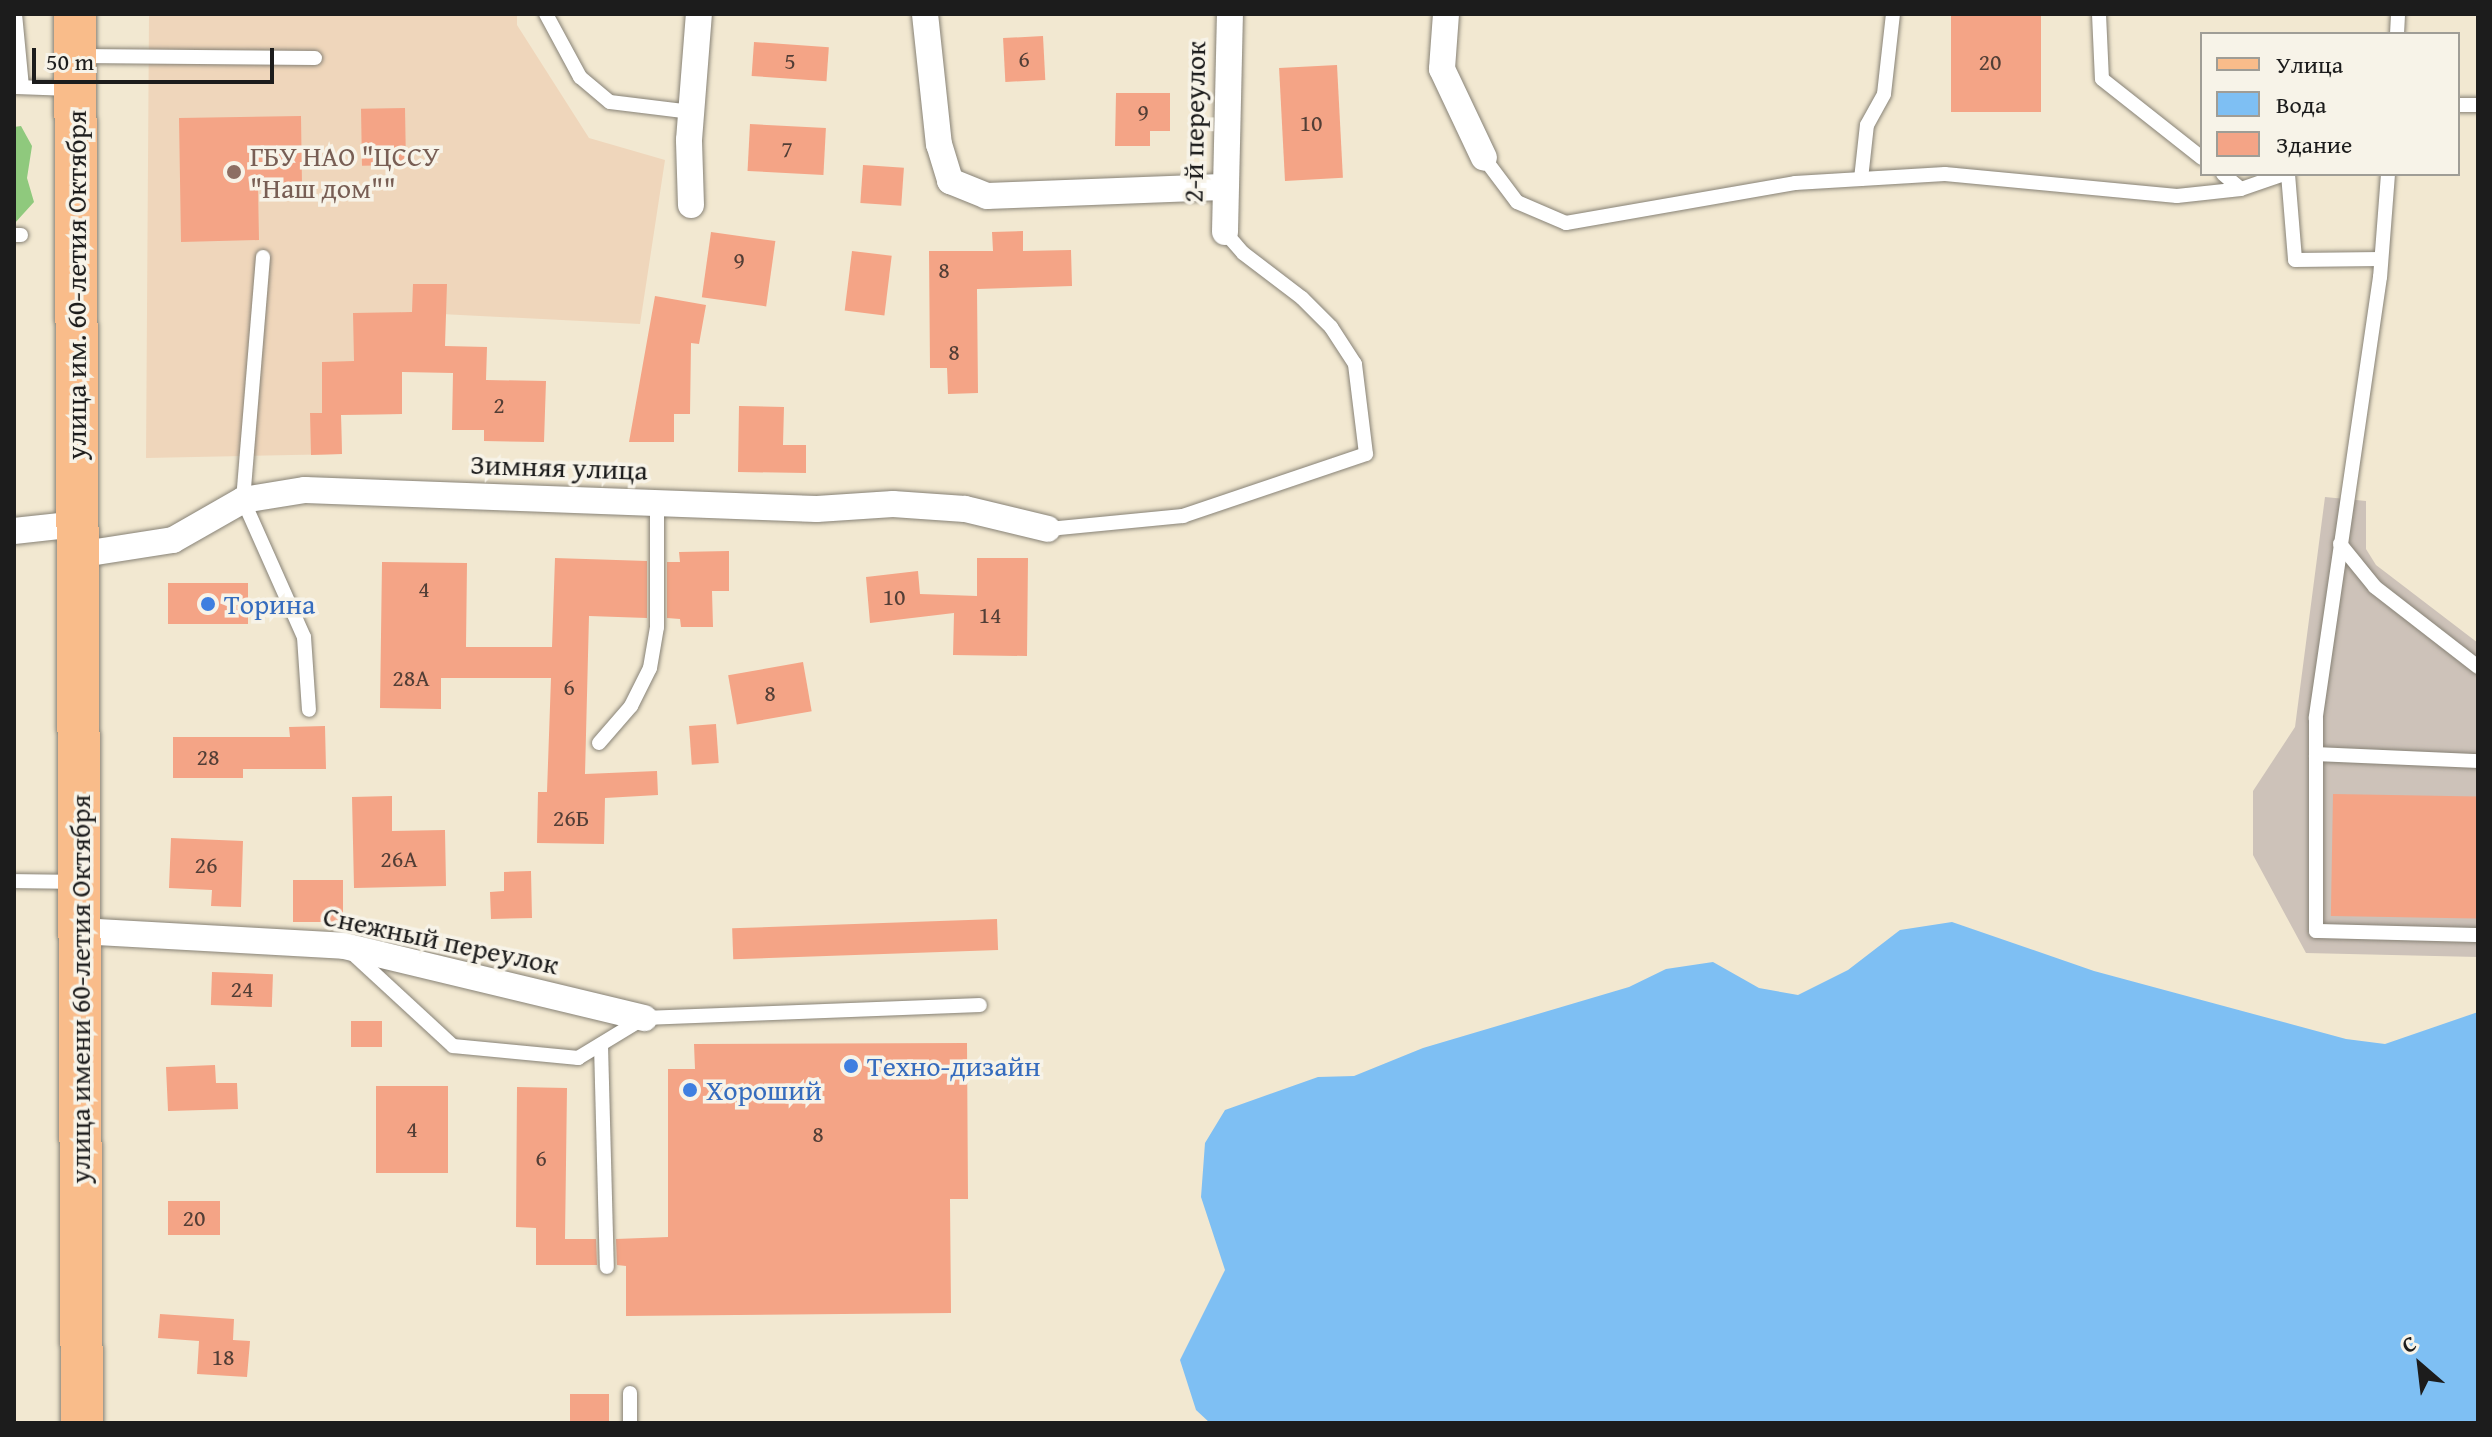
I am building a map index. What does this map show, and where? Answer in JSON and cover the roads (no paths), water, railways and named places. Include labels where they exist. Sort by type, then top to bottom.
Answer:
[{"type":"main road","name":"улица им. 60-летия Октября","points":[[75,14],[77,539]]},
{"type":"main road","name":"улица имени 60-летия Октября","points":[[77,539],[82,1423]]},
{"type":"street","points":[[691,205],[691,112],[699,14]]},
{"type":"street","points":[[925,14],[939,144],[950,181],[987,196],[1222,187]]},
{"type":"street","name":"2-й переулок","points":[[1225,232],[1222,187],[1230,14]]},
{"type":"street","points":[[1446,14],[1442,69],[1484,158]]},
{"type":"street","name":"Зимняя улица","points":[[14,531],[77,539],[173,540],[243,500],[305,490],[817,509],[893,504],[965,509],[1048,529]]},
{"type":"street","name":"Снежный переулок","points":[[79,931],[344,946],[644,1018]]},
{"type":"lane","points":[[15,14],[18,87],[75,73],[315,58]]},
{"type":"lane","points":[[546,14],[580,77],[610,102],[691,112]]},
{"type":"lane","points":[[1861,179],[1867,125],[1884,94],[1893,14]]},
{"type":"lane","points":[[2099,14],[2102,79],[2200,156]]},
{"type":"lane","points":[[1484,158],[1517,202],[1566,223],[1795,183],[1945,174],[2177,196],[2241,189],[2280,176]]},
{"type":"lane","points":[[2225,176],[2241,189]]},
{"type":"lane","points":[[2286,176],[2295,260],[2381,259]]},
{"type":"lane","points":[[2388,176],[2381,259],[2316,718],[2316,931],[2478,935]]},
{"type":"lane","points":[[1048,529],[1183,516],[1366,454],[1355,364],[1347,351],[1302,298],[1243,253],[1225,232]]},
{"type":"lane","points":[[263,257],[243,500],[304,637],[309,710]]},
{"type":"lane","points":[[599,743],[631,706],[650,668],[657,627],[657,502]]},
{"type":"lane","points":[[2340,544],[2375,587],[2478,667]]},
{"type":"lane","points":[[2316,754],[2478,761]]},
{"type":"lane","points":[[14,881],[80,882]]},
{"type":"lane","points":[[344,946],[453,1046],[578,1058],[644,1018],[980,1005]]},
{"type":"lane","points":[[601,1045],[607,1267]]},
{"type":"lane","points":[[630,1393],[630,1423]]},
{"type":"water","points":[[1952,922],[2094,971],[2346,1039],[2385,1044],[2478,1012],[2478,1423],[1210,1423],[1196,1410],[1180,1360],[1225,1270],[1201,1197],[1205,1143],[1225,1110],[1318,1077],[1354,1076],[1423,1048],[1629,987],[1666,969],[1713,962],[1759,988],[1798,995],[1848,970],[1900,930]]},
{"type":"place","name":"ГБУ НАО \"ЦССУ \"Наш дом\"\"","points":[[234,172]]},
{"type":"place","name":"Торина","points":[[208,604]]},
{"type":"place","name":"Техно-дизайн","points":[[851,1066]]},
{"type":"place","name":"Хороший","points":[[690,1090]]}]
